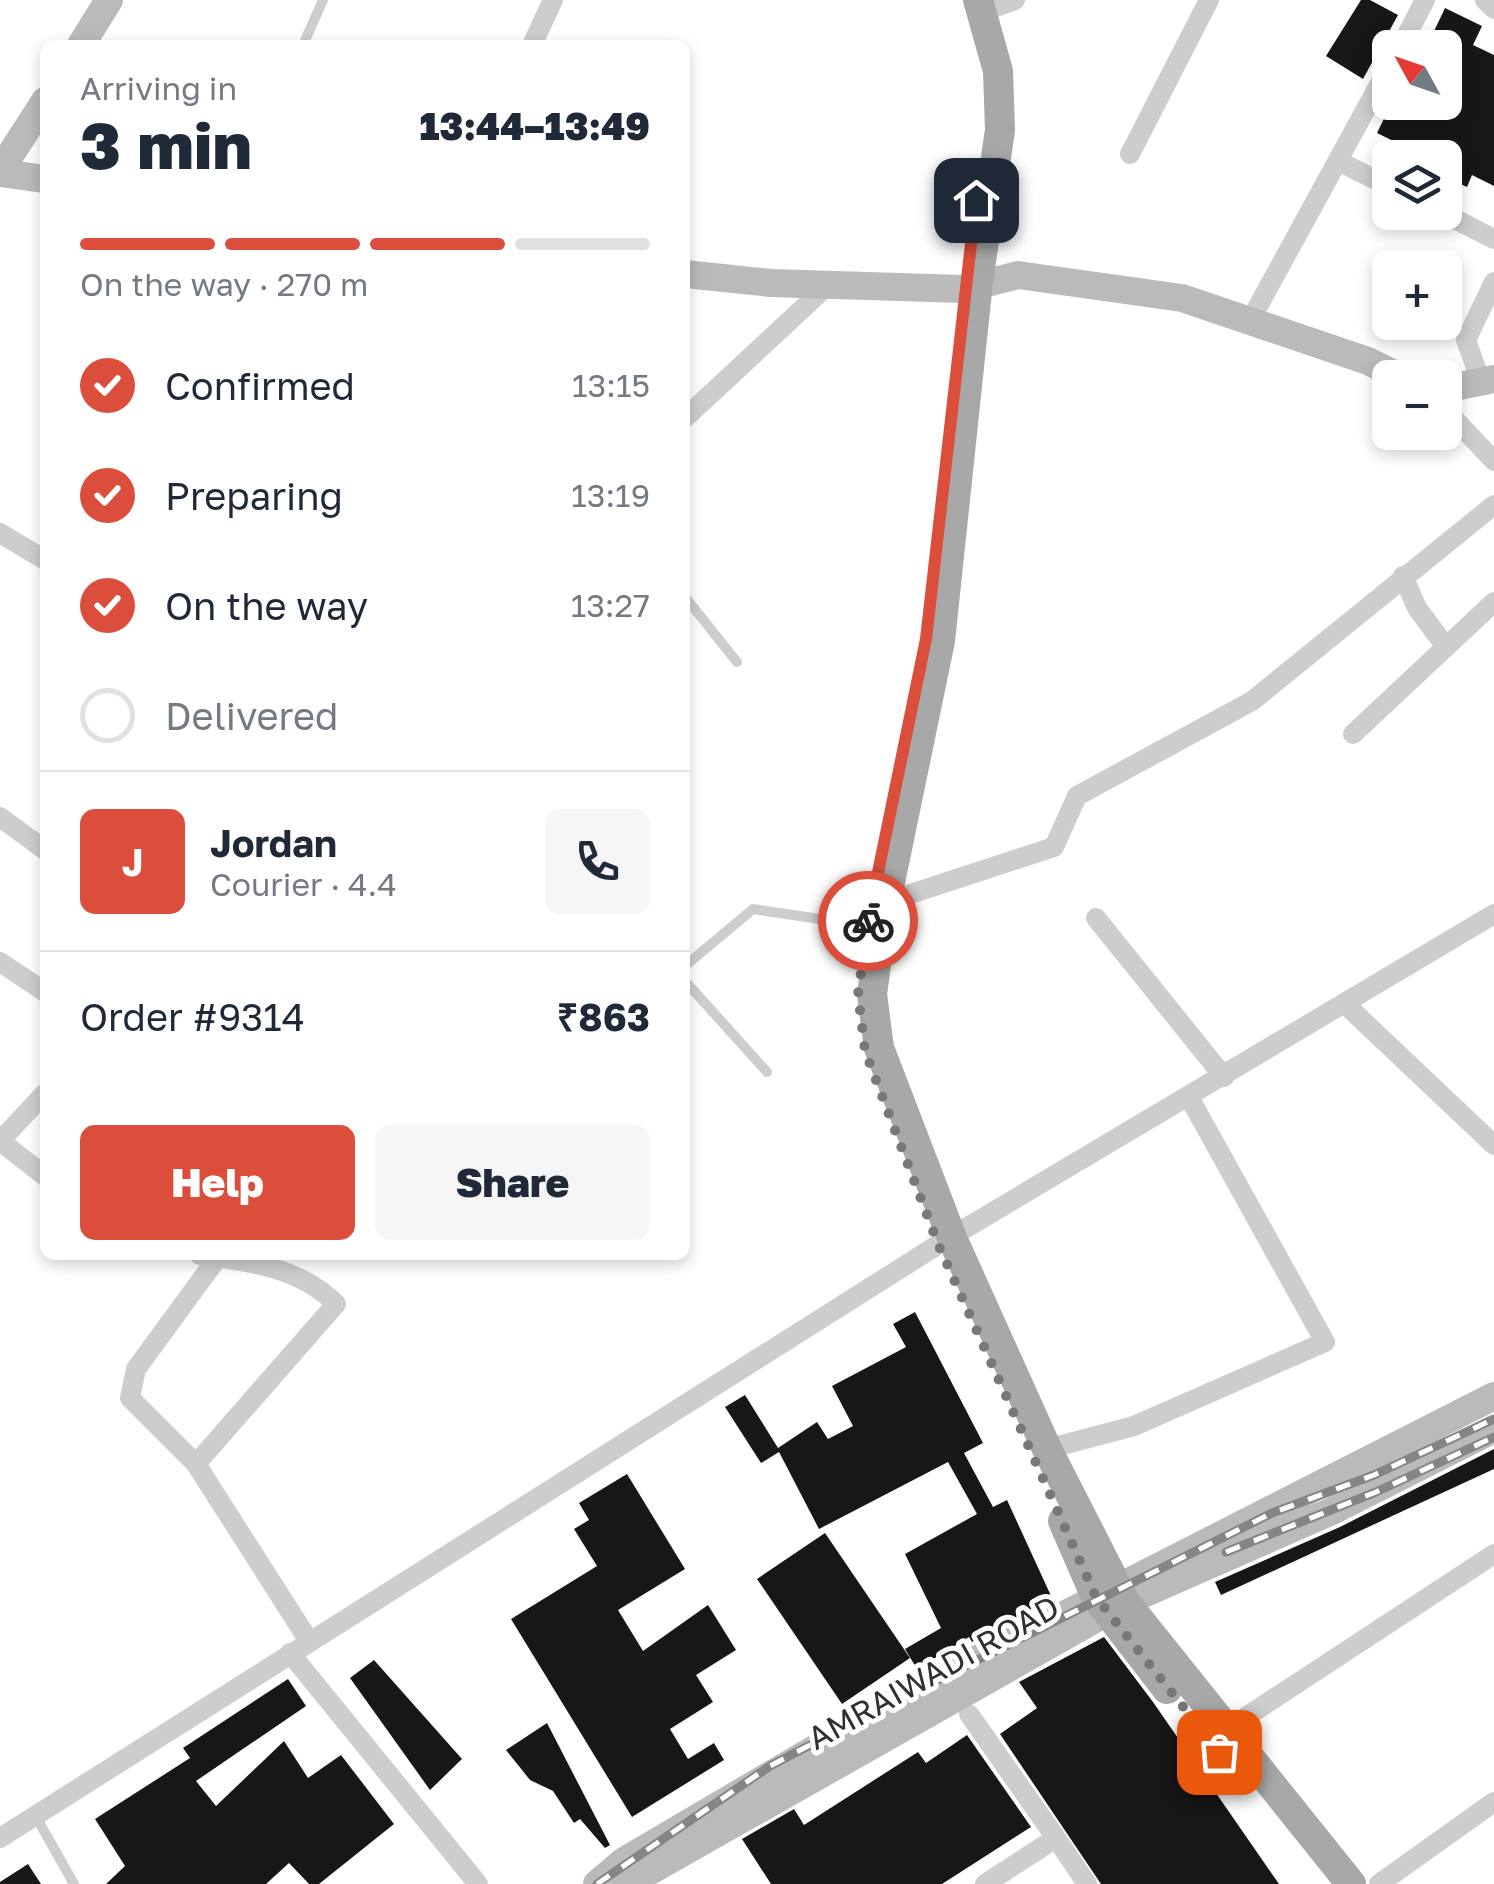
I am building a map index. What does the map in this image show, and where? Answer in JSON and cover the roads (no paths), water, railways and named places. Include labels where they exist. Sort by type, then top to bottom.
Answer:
[{"type":"main road","points":[[83,40],[109,0]]},
{"type":"main road","points":[[974,4],[998,71],[1000,130],[970,285],[940,641],[877,914],[872,994],[879,1048],[945,1241],[1111,1600],[1328,1884]]},
{"type":"main road","points":[[40,109],[2,171],[40,178]]},
{"type":"main road","points":[[690,274],[828,285],[970,285],[1018,275],[1164,296],[1372,363]]},
{"type":"main road","points":[[1462,386],[1488,382]]},
{"type":"main road","points":[[945,1241],[1047,1449],[1111,1600],[1226,1730],[1352,1884]]},
{"type":"main road","points":[[597,1884],[624,1860],[903,1697],[1111,1600],[1494,1396]]},
{"type":"main road","name":"AMRAIWADI ROAD","points":[[627,1884],[1111,1600],[1332,1511],[1492,1435]]},
{"type":"street","points":[[534,40],[553,0]]},
{"type":"street","points":[[974,4],[1015,0]]},
{"type":"street","points":[[1130,154],[1209,0]]},
{"type":"street","points":[[1410,30],[1426,0]]},
{"type":"street","points":[[1250,321],[1372,98]]},
{"type":"street","points":[[1338,161],[1372,178]]},
{"type":"street","points":[[1462,223],[1494,239]]},
{"type":"street","points":[[1488,382],[1466,340],[1494,282]]},
{"type":"street","points":[[690,413],[828,285]]},
{"type":"street","points":[[1462,426],[1494,461]]},
{"type":"street","points":[[877,914],[1054,847],[1077,796],[1252,701],[1494,505]]},
{"type":"street","points":[[0,532],[40,557]]},
{"type":"street","points":[[1403,576],[1417,608],[1446,646]]},
{"type":"street","points":[[1353,734],[1494,602]]},
{"type":"street","points":[[0,817],[40,846]]},
{"type":"street","points":[[1096,918],[1224,1077]]},
{"type":"street","points":[[0,1838],[945,1241],[1490,923]]},
{"type":"street","points":[[0,962],[40,989]]},
{"type":"street","points":[[1346,1004],[1494,1146]]},
{"type":"street","points":[[40,1097],[0,1141],[40,1172]]},
{"type":"street","points":[[1047,1449],[1134,1426],[1325,1342],[1190,1098]]},
{"type":"street","points":[[206,1260],[136,1369],[130,1398],[196,1464],[309,1641]]},
{"type":"street","points":[[196,1464],[336,1304],[318,1285],[242,1260]]},
{"type":"street","points":[[1226,1730],[1494,1554]]},
{"type":"street","points":[[290,1653],[478,1884]]},
{"type":"street","points":[[970,1714],[1087,1884]]},
{"type":"street","points":[[1379,1884],[1494,1802]]},
{"type":"street","points":[[985,1884],[1056,1838]]},
{"type":"lane","points":[[305,40],[323,0]]},
{"type":"lane","points":[[690,603],[737,662]]},
{"type":"lane","points":[[690,962],[753,909],[877,914]]},
{"type":"lane","points":[[690,987],[767,1072]]},
{"type":"lane","points":[[35,1815],[74,1884]]},
{"type":"railway","points":[[597,1884],[770,1766],[879,1709],[1272,1513],[1374,1475],[1494,1419]]},
{"type":"railway","points":[[1226,1552],[1376,1492],[1494,1437]]}]
